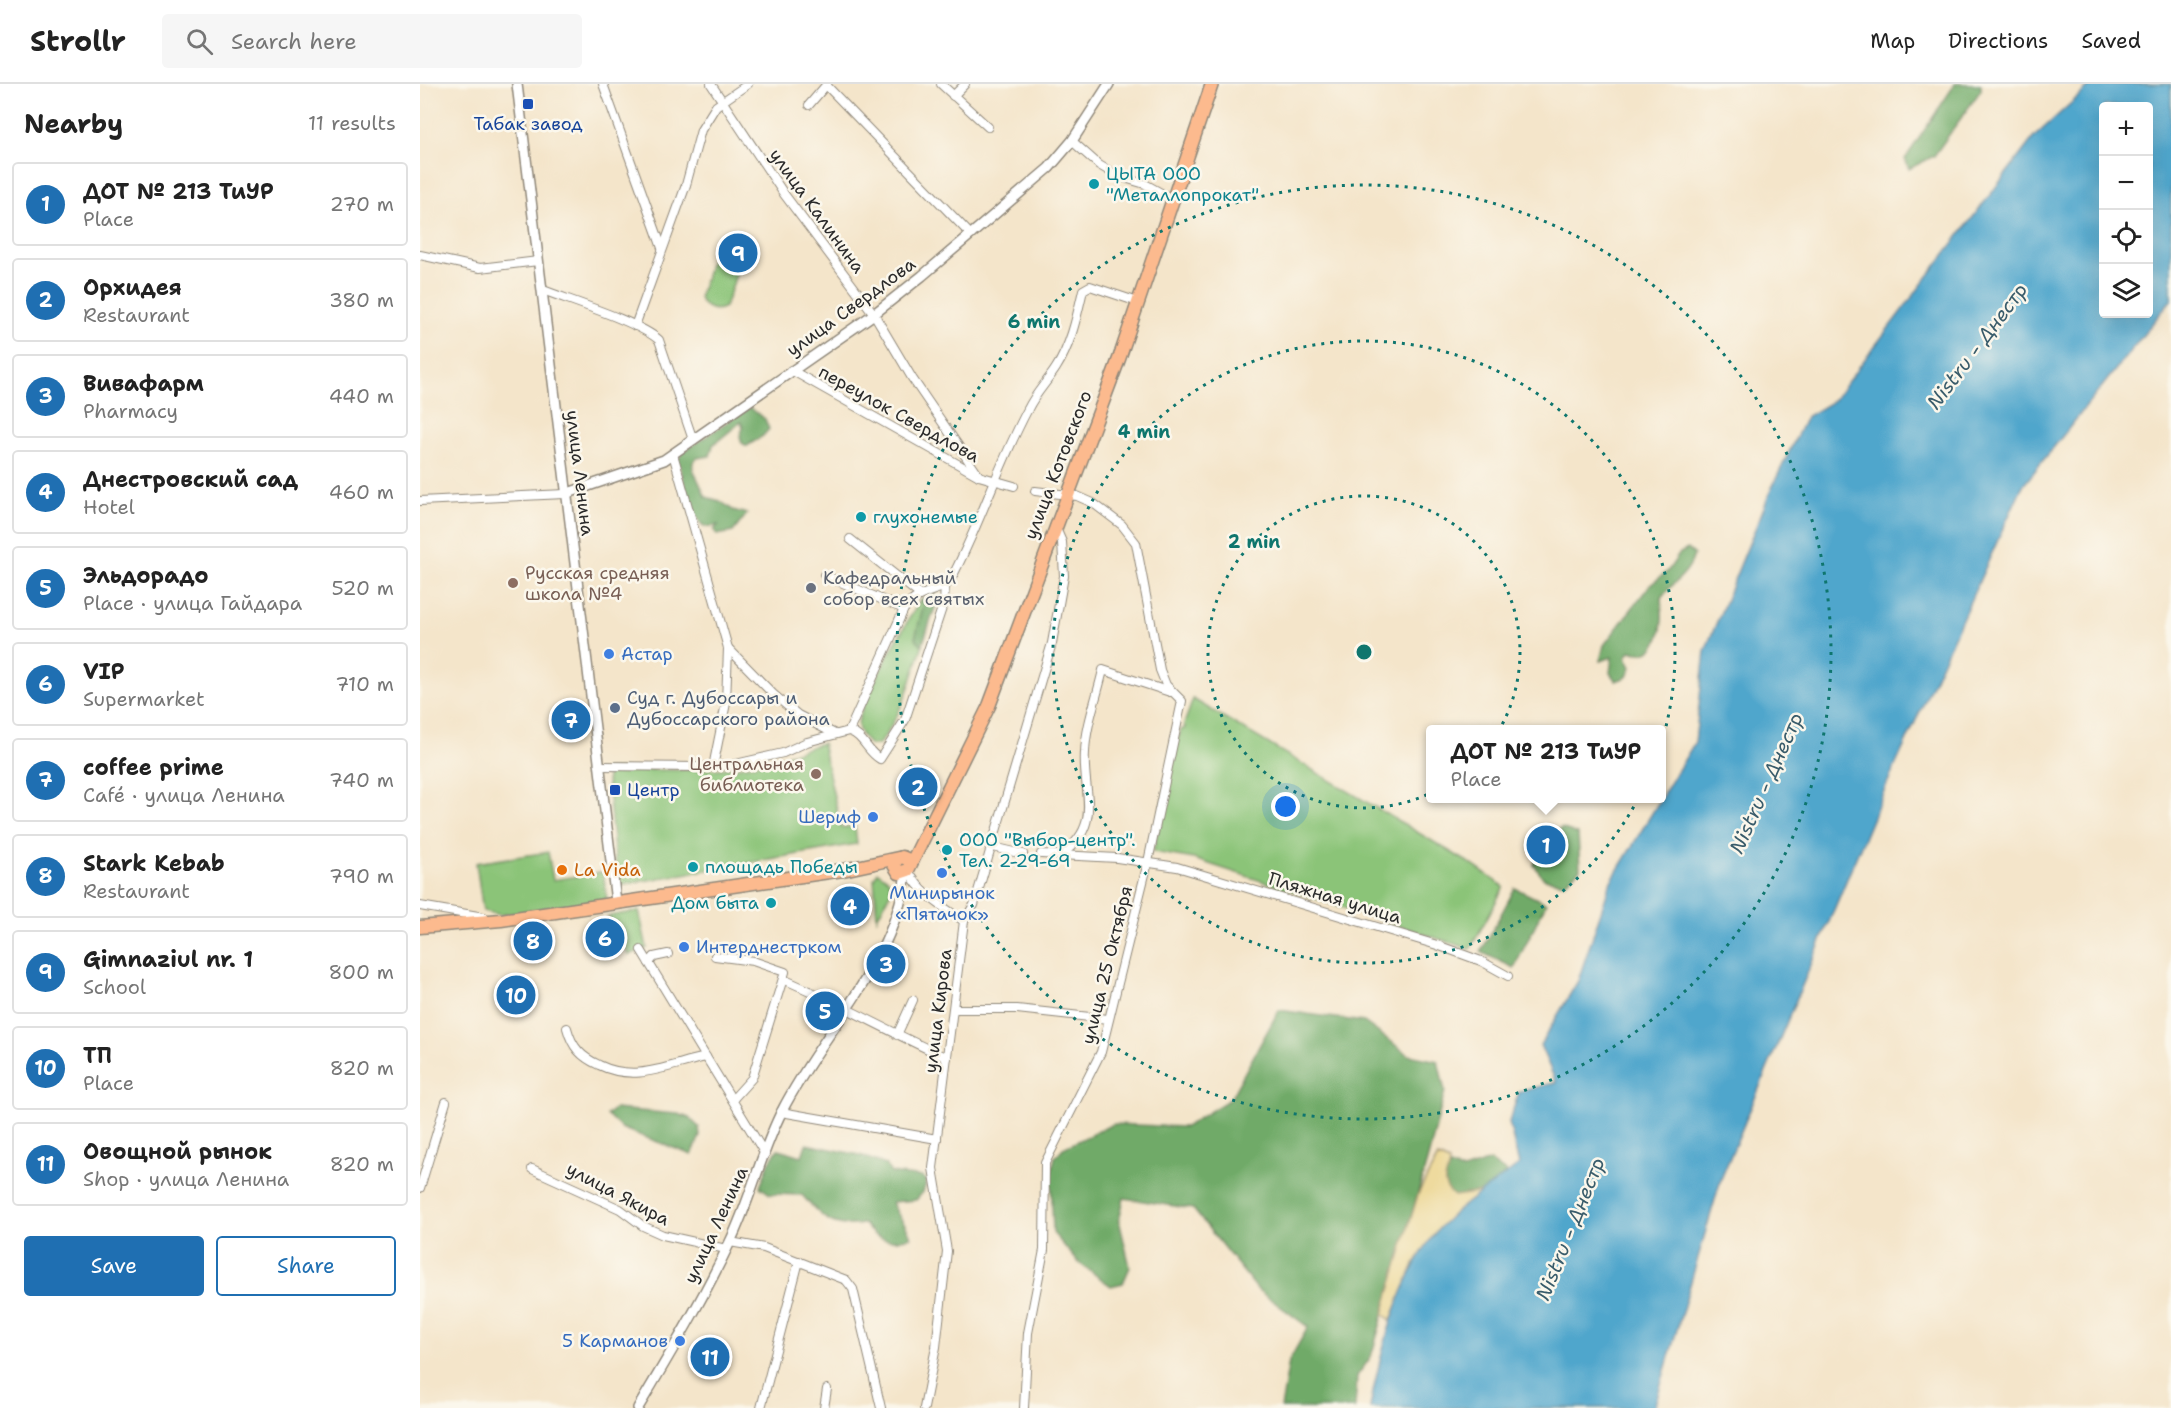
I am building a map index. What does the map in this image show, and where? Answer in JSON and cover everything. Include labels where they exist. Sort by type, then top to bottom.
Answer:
[{"type":"highway","name":"улица Котовского","points":[[903,866],[919,851],[989,706],[1054,524],[1138,302],[1212,84]]},
{"type":"highway","points":[[420,927],[501,920],[881,862],[903,866]]},
{"type":"street","name":"улица Ленина","points":[[517,84],[616,902]]},
{"type":"street","points":[[603,84],[662,248]]},
{"type":"street","name":"улица Калинина","points":[[711,84],[784,194],[874,314],[912,378],[979,476]]},
{"type":"street","points":[[635,326],[686,185],[696,142],[711,112],[722,101],[748,84]]},
{"type":"street","points":[[941,84],[988,127]]},
{"type":"street","points":[[953,96],[965,84]]},
{"type":"street","name":"улица Свердлова","points":[[565,494],[627,474],[673,454],[874,314],[1049,168],[1072,141],[1109,84]]},
{"type":"street","points":[[809,105],[827,85],[971,235]]},
{"type":"street","points":[[1072,141],[1108,170],[1145,184],[1172,199]]},
{"type":"street","points":[[420,255],[480,268],[538,261]]},
{"type":"street","points":[[600,766],[713,766],[783,753],[807,742],[849,730],[859,736],[870,753],[880,759],[894,740],[914,693],[944,602],[945,586],[966,551],[1028,408],[1061,359],[1083,290],[1090,286],[1138,302]]},
{"type":"street","points":[[543,290],[635,326],[659,340],[693,440]]},
{"type":"street","name":"переулок Свердлова","points":[[791,370],[979,476],[1014,486]]},
{"type":"street","points":[[673,454],[728,648],[726,703],[713,766]]},
{"type":"street","name":"улица 25 Октября","points":[[1024,1408],[1028,1333],[1044,1250],[1045,1163],[1101,1052],[1148,862],[1161,791],[1182,701],[1172,692],[1160,670],[1136,543],[1122,525],[1093,503],[1066,495],[1035,490]]},
{"type":"street","points":[[420,501],[565,494]]},
{"type":"street","name":"улица Кирова","points":[[924,1408],[936,1347],[946,1251],[933,1168],[955,1009],[964,921],[974,905],[989,846],[1052,643],[1064,576],[1062,542],[1054,524]]},
{"type":"street","points":[[850,539],[919,594]]},
{"type":"street","points":[[824,575],[904,609]]},
{"type":"street","points":[[849,730],[904,609],[919,594],[945,586]]},
{"type":"street","points":[[728,648],[773,694],[798,715],[835,734]]},
{"type":"street","points":[[1062,854],[1078,839],[1088,816],[1090,807],[1085,751],[1103,670],[1172,692]]},
{"type":"street","points":[[989,846],[1023,854]]},
{"type":"street","name":"Пляжная улица","points":[[1041,854],[1148,862],[1177,867],[1310,905],[1481,961],[1508,976]]},
{"type":"street","points":[[903,866],[916,884],[934,901],[964,921]]},
{"type":"street","points":[[765,1154],[781,1112],[882,951],[899,914],[904,887],[903,866]]},
{"type":"street","points":[[420,906],[501,920]]},
{"type":"street","name":"улица Ленина","points":[[638,1408],[728,1246],[765,1154],[641,950]]},
{"type":"street","points":[[649,963],[654,957],[669,954]]},
{"type":"street","points":[[715,956],[764,965],[785,972],[752,1078],[733,1099]]},
{"type":"street","points":[[783,979],[947,1058]]},
{"type":"street","points":[[897,1035],[913,1000]]},
{"type":"street","points":[[955,1009],[1017,1009],[1108,1019]]},
{"type":"street","points":[[567,1028],[571,1041],[579,1053],[610,1071],[626,1075],[706,1057]]},
{"type":"street","points":[[420,1188],[446,1102]]},
{"type":"street","points":[[781,1112],[937,1138]]},
{"type":"street","name":"улица Якира","points":[[532,1169],[620,1209],[643,1226],[663,1235],[728,1246],[765,1248],[840,1276],[853,1289],[881,1408]]},
{"type":"street","points":[[761,1408],[799,1261]]},
{"type":"street","points":[[824,1408],[827,1389]]},
{"type":"green space","points":[[1955,84],[1981,84],[1981,90],[1934,156],[1909,169],[1905,159]]},
{"type":"green space","points":[[728,232],[739,234],[744,240],[745,249],[725,307],[713,309],[703,304],[699,298],[717,241]]},
{"type":"green space","points":[[749,407],[765,419],[769,429],[763,436],[747,446],[742,443],[741,422],[713,445],[710,456],[697,458],[693,462],[693,469],[706,497],[747,514],[733,532],[717,535],[714,530],[718,525],[704,526],[695,515],[678,460],[682,453]]},
{"type":"green space","points":[[1688,549],[1694,554],[1689,567],[1661,599],[1661,628],[1655,645],[1649,651],[1641,653],[1630,651],[1626,657],[1631,667],[1627,677],[1616,681],[1610,673],[1612,657],[1600,661],[1604,645],[1649,586],[1668,571],[1680,553]]},
{"type":"green space","points":[[934,593],[936,605],[906,696],[889,730],[878,745],[870,745],[864,739],[858,726],[860,715],[884,663],[920,600]]},
{"type":"green space","points":[[934,593],[936,605],[922,645],[915,638],[924,604],[920,600]]},
{"type":"green space","points":[[1193,699],[1471,864],[1504,887],[1470,949],[1194,859],[1153,852],[1175,748],[1181,730],[1185,728],[1184,724]]},
{"type":"green space","points":[[822,743],[841,828],[855,826],[857,844],[620,885],[615,859],[606,769],[697,770],[751,765]]},
{"type":"green space","points":[[1561,828],[1578,834],[1580,869],[1565,883],[1544,879],[1534,865],[1538,850]]},
{"type":"green space","points":[[548,852],[553,880],[603,872],[607,899],[501,915],[483,911],[476,863]]},
{"type":"green space","points":[[878,872],[889,880],[891,891],[877,918],[874,878]]},
{"type":"green space","points":[[1515,888],[1546,903],[1514,968],[1481,952]]},
{"type":"green space","points":[[639,911],[647,948],[629,955],[608,916]]},
{"type":"green space","points":[[1279,1010],[1364,1022],[1409,1055],[1438,1061],[1445,1091],[1371,1357],[1357,1376],[1355,1408],[1281,1408],[1289,1361],[1308,1327],[1258,1290],[1193,1209],[1124,1198],[1119,1220],[1130,1267],[1123,1283],[1111,1286],[1079,1263],[1053,1233],[1051,1174],[1055,1157],[1063,1148],[1113,1124],[1185,1127],[1230,1099]]},
{"type":"green space","points":[[614,1109],[678,1114],[689,1118],[699,1127],[700,1136],[692,1155],[621,1128],[607,1115]]},
{"type":"green space","points":[[806,1144],[860,1155],[886,1165],[891,1173],[923,1177],[927,1181],[923,1192],[916,1200],[892,1202],[911,1237],[897,1240],[884,1239],[874,1234],[864,1224],[835,1223],[822,1216],[802,1195],[770,1194],[760,1187],[769,1163],[778,1149],[802,1156]]},
{"type":"green space","points":[[1490,1161],[1507,1173],[1483,1192],[1454,1196],[1446,1189],[1444,1176],[1450,1167],[1463,1170]]},
{"type":"sand","points":[[1438,1157],[1449,1162],[1445,1183],[1454,1196],[1483,1192],[1451,1216],[1414,1264],[1391,1320],[1383,1314],[1418,1194]]},
{"type":"water","name":"Nistru - Днестр","points":[[2092,84],[2171,84],[2171,300],[2022,487],[1886,786],[1721,1179],[1654,1408],[1370,1408],[1388,1331],[1420,1255],[1435,1233],[1452,1215],[1519,1165],[1509,1122],[1519,1092],[1556,1082],[1540,1045],[1578,981],[1611,881],[1658,803],[1666,803],[1666,790],[1695,742],[1705,651],[1773,485],[1806,417],[1833,401],[2034,137]]},
{"type":"place","name":"Табак завод","points":[[528,104]]},
{"type":"place","name":"ЦЫТА ООО \"Металлопрокат\"","points":[[1094,184]]},
{"type":"place","name":"Gimnaziul nr. 1","points":[[738,253]]},
{"type":"place","name":"глухонемые","points":[[861,517]]},
{"type":"place","name":"Русская средняя школа №4","points":[[513,583]]},
{"type":"place","name":"Кафедральный собор всех святых","points":[[811,588]]},
{"type":"place","name":"Астар","points":[[609,654]]},
{"type":"place","name":"Суд г. Дубоссары и Дубоссарского района","points":[[615,708]]},
{"type":"place","name":"coffee prime","points":[[571,720]]},
{"type":"place","name":"Центральная библиотека","points":[[816,774]]},
{"type":"place","name":"Орхидея","points":[[918,787]]},
{"type":"place","name":"Центр","points":[[615,790]]},
{"type":"place","name":"Шериф","points":[[873,817]]},
{"type":"place","name":"ДОТ № 213 ТиУР","points":[[1546,845]]},
{"type":"place","name":"ООО \"Выбор-центр\". Тел. 2-29-69","points":[[947,850]]},
{"type":"place","name":"площадь Победы","points":[[693,867]]},
{"type":"place","name":"La Vida","points":[[562,870]]},
{"type":"place","name":"Минирынок «Пятачок»","points":[[942,873]]},
{"type":"place","name":"Дом быта","points":[[771,903]]},
{"type":"place","name":"Днестровский сад","points":[[850,906]]},
{"type":"place","name":"VIP","points":[[605,938]]},
{"type":"place","name":"Stark Kebab","points":[[533,941]]},
{"type":"place","name":"Интерднестрком","points":[[684,947]]},
{"type":"place","name":"Вивафарм","points":[[886,964]]},
{"type":"place","name":"ТП","points":[[516,995]]},
{"type":"place","name":"Эльдорадо","points":[[825,1011]]},
{"type":"place","name":"5 Карманов","points":[[680,1341]]},
{"type":"place","name":"Овощной рынок","points":[[710,1357]]}]
